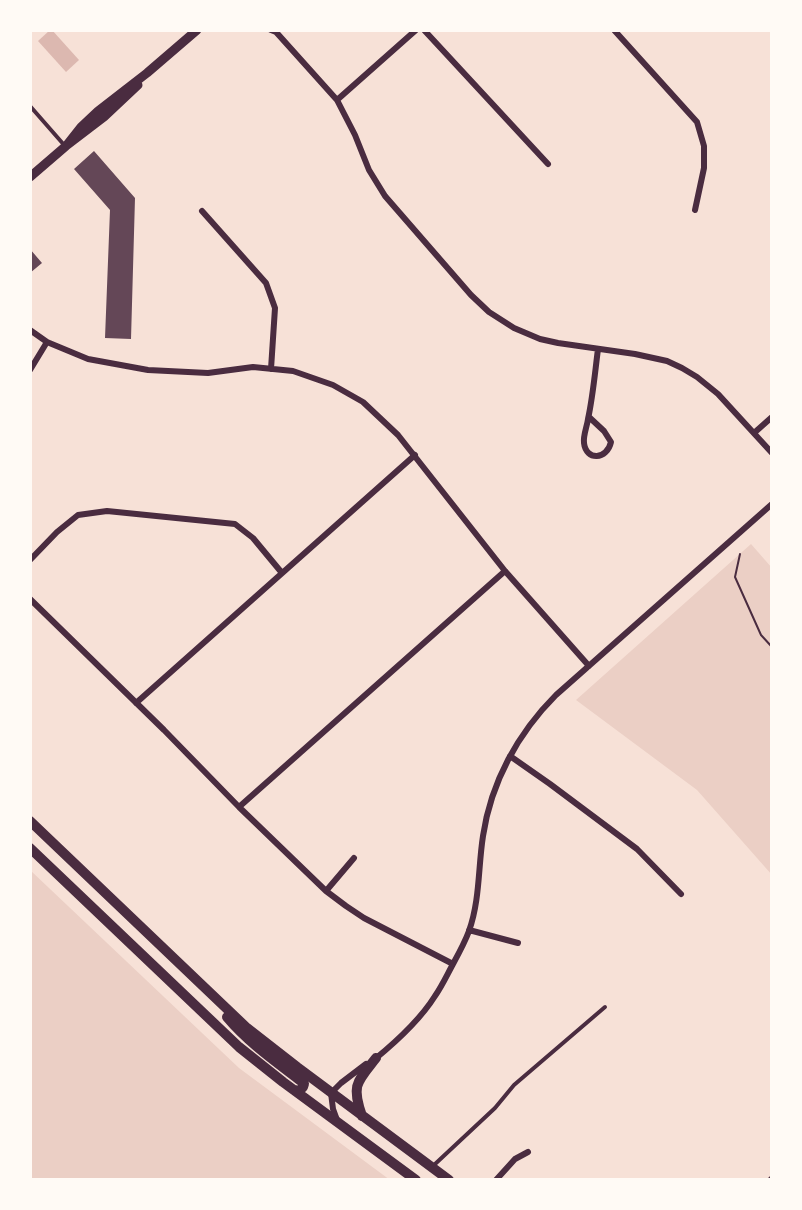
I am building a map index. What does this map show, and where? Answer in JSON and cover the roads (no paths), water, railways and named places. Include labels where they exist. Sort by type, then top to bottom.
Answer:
[{"type":"main road","points":[[30,821],[216,999],[268,1045],[449,1180]]},
{"type":"main road","points":[[30,848],[257,1062],[416,1180]]},
{"type":"main road","points":[[216,999],[235,1026],[264,1053],[301,1080],[303,1087],[299,1091],[294,1090]]},
{"type":"main road","points":[[362,1116],[356,1095],[357,1086],[376,1058]]},
{"type":"street","points":[[30,177],[66,146],[98,111],[197,30]]},
{"type":"street","points":[[337,100],[416,30]]},
{"type":"street","points":[[424,30],[548,164]]},
{"type":"street","points":[[614,30],[697,122],[704,146],[704,168],[695,210]]},
{"type":"street","points":[[274,31],[337,100],[355,135],[369,170],[385,196],[480,303],[499,319],[527,334],[558,343],[652,357],[682,368],[709,385],[772,453]]},
{"type":"street","points":[[202,211],[266,283],[275,308],[271,369]]},
{"type":"street","points":[[30,330],[47,342],[88,358],[148,370],[208,373],[253,367],[293,371],[333,385],[363,402],[398,435],[505,571],[589,666]]},
{"type":"street","points":[[30,370],[47,342]]},
{"type":"street","points":[[589,417],[604,431],[611,442],[609,449],[601,456],[589,453],[584,442],[598,349]]},
{"type":"street","points":[[754,433],[772,417]]},
{"type":"street","points":[[136,703],[415,455]]},
{"type":"street","points":[[338,1122],[333,1109],[331,1093],[340,1083],[376,1058],[414,1023],[435,997],[453,964],[469,930],[478,898],[483,835],[487,815],[510,756],[524,732],[556,695],[772,504]]},
{"type":"street","points":[[30,560],[57,532],[78,515],[106,511],[235,524],[253,538],[282,573]]},
{"type":"street","points":[[239,807],[505,571]]},
{"type":"street","points":[[30,599],[326,891],[364,918],[453,964]]},
{"type":"street","points":[[510,756],[637,849],[681,894]]},
{"type":"street","points":[[326,891],[354,858]]},
{"type":"street","points":[[469,930],[518,943]]},
{"type":"street","points":[[496,1180],[514,1159],[528,1152]]},
{"type":"lane","points":[[30,106],[66,146]]},
{"type":"lane","points":[[431,1167],[495,1108],[514,1085],[605,1007]]},
{"type":"lane","points":[[769,1180],[772,1177]]}]
